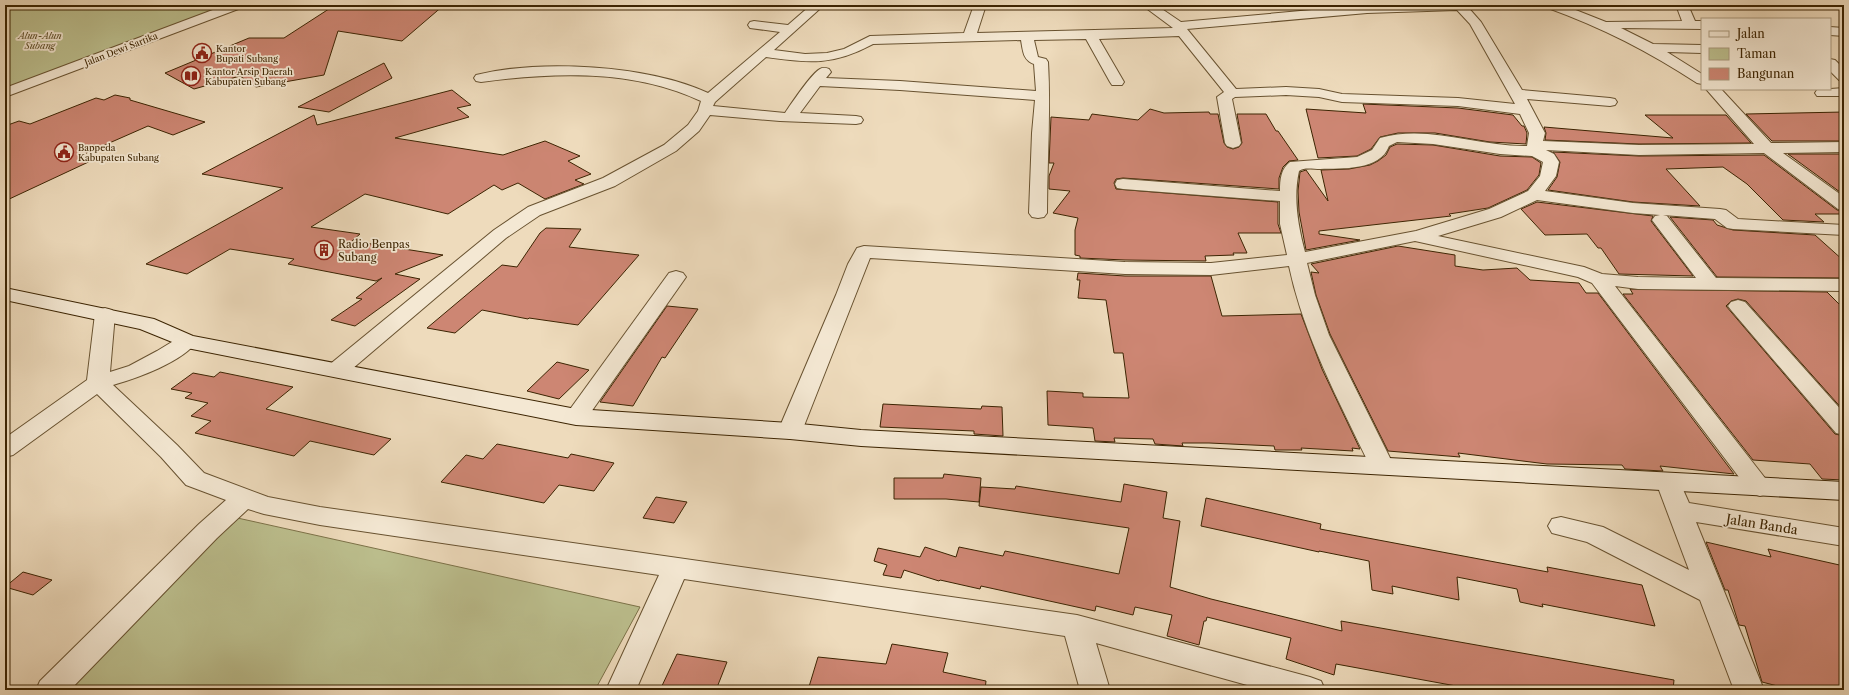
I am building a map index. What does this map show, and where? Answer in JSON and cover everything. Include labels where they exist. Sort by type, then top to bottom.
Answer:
[{"type":"main road","points":[[5,294],[105,314],[146,324],[187,341],[576,417],[790,431],[869,438],[1844,491]]},
{"type":"street","name":"Jalan Dewi Sartika","points":[[5,93],[237,5]]},
{"type":"street","points":[[337,370],[495,238],[534,211],[572,195],[609,182],[670,148],[694,128],[708,104],[818,5]]},
{"type":"street","points":[[969,37],[980,5]]},
{"type":"street","points":[[1010,5],[1017,5]]},
{"type":"street","points":[[1148,5],[1180,29],[1232,93]]},
{"type":"street","points":[[1552,5],[1583,16],[1652,48],[1667,56],[1701,79]]},
{"type":"street","points":[[1682,5],[1696,25]]},
{"type":"street","points":[[764,53],[805,58],[837,56],[870,40],[899,38],[1090,35],[1180,29],[1359,10],[1459,10],[1473,19],[1526,110],[1537,133],[1534,148]]},
{"type":"street","points":[[1362,20],[1427,19]]},
{"type":"street","points":[[1606,26],[1631,24],[1696,25]]},
{"type":"street","points":[[754,25],[791,29]]},
{"type":"street","points":[[1831,31],[1844,32]]},
{"type":"street","points":[[1090,35],[1117,82]]},
{"type":"street","points":[[1026,36],[1032,59],[1041,62],[1043,96],[1040,126],[1038,213]]},
{"type":"street","points":[[1652,48],[1701,49]]},
{"type":"street","points":[[789,117],[815,82],[837,56]]},
{"type":"street","points":[[1831,64],[1844,77]]},
{"type":"street","points":[[481,78],[515,73],[549,71],[621,75],[680,86],[708,104],[789,117],[856,120]]},
{"type":"street","points":[[815,82],[864,82],[903,87],[1043,96]]},
{"type":"street","points":[[1714,90],[1767,148],[1844,205]]},
{"type":"street","points":[[1233,143],[1224,97],[1232,93],[1286,91],[1319,93],[1342,98],[1458,102],[1526,110]]},
{"type":"street","points":[[1822,93],[1844,92]]},
{"type":"street","points":[[1516,94],[1610,102]]},
{"type":"street","points":[[1382,466],[1319,335],[1305,295],[1289,224],[1288,182],[1292,167],[1305,164],[1364,160],[1378,153],[1381,145],[1392,138],[1410,138],[1511,150],[1553,146],[1640,150],[1844,147]]},
{"type":"street","points":[[790,431],[864,252],[1125,268],[1212,269],[1296,251],[1414,236],[1495,213],[1534,195],[1548,176],[1551,162],[1545,155],[1534,148]]},
{"type":"street","points":[[1123,184],[1288,197]]},
{"type":"street","points":[[1534,195],[1633,208],[1721,214],[1733,224],[1844,230]]},
{"type":"street","points":[[1661,220],[1711,284]]},
{"type":"street","points":[[1414,236],[1584,273],[1599,279],[1638,283],[1844,285]]},
{"type":"street","points":[[576,417],[676,277]]},
{"type":"street","points":[[1599,279],[1760,487]]},
{"type":"street","points":[[1738,306],[1844,428]]},
{"type":"street","points":[[98,383],[105,314]]},
{"type":"street","points":[[5,449],[98,383],[137,371],[165,356],[187,341]]},
{"type":"street","points":[[98,383],[169,451],[195,479],[264,506],[320,516],[1077,626],[1310,690]]},
{"type":"street","points":[[1668,482],[1749,690]]},
{"type":"street","points":[[52,690],[208,532],[244,498]]},
{"type":"street","name":"Jalan Banda","points":[[1679,510],[1844,537]]},
{"type":"street","points":[[1561,526],[1600,537],[1712,594]]},
{"type":"street","points":[[621,690],[676,567]]},
{"type":"street","points":[[1077,626],[1095,690]]},
{"type":"green space","name":"Alun-Alun Subang","points":[[5,5],[230,5],[5,90]]},
{"type":"green space","points":[[233,517],[640,607],[595,690],[62,690]]},
{"type":"building","points":[[335,5],[444,5],[402,41],[338,31],[324,75],[256,87],[240,76],[194,89],[165,73],[249,38],[284,38]]},
{"type":"building","points":[[384,63],[392,78],[329,112],[298,107]]},
{"type":"building","points":[[452,90],[471,105],[457,108],[469,117],[395,138],[503,155],[545,141],[580,156],[568,161],[591,174],[575,180],[584,184],[545,199],[518,183],[502,190],[494,185],[448,214],[365,194],[311,227],[360,234],[352,241],[443,255],[395,274],[420,279],[355,326],[331,320],[362,299],[356,298],[382,278],[376,281],[288,264],[294,259],[230,249],[187,274],[146,264],[283,188],[202,174],[314,115],[317,125]]},
{"type":"building","points":[[115,95],[130,98],[130,100],[205,122],[173,135],[148,126],[82,155],[97,158],[5,201],[5,126],[19,121],[30,124],[96,98],[104,100]]},
{"type":"building","points":[[1363,104],[1458,108],[1513,115],[1522,126],[1524,126],[1527,133],[1526,144],[1490,142],[1435,133],[1398,133],[1380,137],[1371,149],[1357,156],[1318,158],[1306,109],[1366,113]]},
{"type":"building","points":[[1150,109],[1164,113],[1209,112],[1210,114],[1218,114],[1224,143],[1227,147],[1233,149],[1239,147],[1242,143],[1237,114],[1266,114],[1276,131],[1278,131],[1298,160],[1289,161],[1283,167],[1279,178],[1279,189],[1123,178],[1116,179],[1114,183],[1116,189],[1278,202],[1278,224],[1281,233],[1238,233],[1247,253],[1205,256],[1206,261],[1080,258],[1080,256],[1075,255],[1075,230],[1078,218],[1053,213],[1070,191],[1049,189],[1049,176],[1054,163],[1049,163],[1051,117],[1089,120],[1092,114],[1138,120]]},
{"type":"building","points":[[1844,112],[1844,141],[1772,141],[1746,114]]},
{"type":"building","points":[[1645,115],[1726,115],[1751,143],[1639,144],[1545,140],[1546,133],[1544,127],[1673,138]]},
{"type":"building","points":[[1397,144],[1433,145],[1500,156],[1532,157],[1541,163],[1539,175],[1527,190],[1488,208],[1449,214],[1451,216],[1319,231],[1319,234],[1360,240],[1306,250],[1299,212],[1298,191],[1300,172],[1306,170],[1328,201],[1321,170],[1349,169],[1370,165],[1386,155],[1390,147]]},
{"type":"building","points":[[1553,152],[1639,156],[1764,155],[1837,210],[1844,211],[1844,214],[1815,214],[1824,222],[1783,220],[1747,184],[1723,167],[1666,169],[1700,206],[1633,202],[1548,190],[1557,177],[1560,162]]},
{"type":"building","points":[[1788,154],[1844,154],[1844,195]]},
{"type":"building","points":[[1537,202],[1653,216],[1651,221],[1693,276],[1619,274],[1601,248],[1598,248],[1587,234],[1545,235],[1521,209]]},
{"type":"building","points":[[1670,217],[1713,220],[1717,225],[1733,230],[1815,235],[1844,261],[1844,278],[1717,277]]},
{"type":"building","points":[[546,228],[581,229],[569,247],[639,255],[578,325],[528,319],[482,310],[455,333],[427,328],[502,265],[517,267],[540,233]]},
{"type":"building","points":[[1398,246],[1455,255],[1455,266],[1483,270],[1517,268],[1530,280],[1579,283],[1586,293],[1598,293],[1734,474],[1660,466],[1663,471],[1625,469],[1622,465],[1547,464],[1458,453],[1460,457],[1388,451],[1330,334],[1316,295],[1311,272],[1319,273],[1311,264]]},
{"type":"building","points":[[1078,273],[1125,276],[1211,276],[1222,316],[1301,314],[1322,369],[1360,449],[1352,448],[1353,451],[1301,448],[1302,450],[1275,450],[1274,446],[1209,443],[1182,443],[1183,446],[1155,444],[1153,439],[1114,438],[1115,442],[1095,441],[1093,428],[1048,425],[1047,391],[1083,393],[1083,397],[1129,398],[1123,353],[1114,353],[1106,300],[1078,298],[1080,280],[1077,280]]},
{"type":"building","points":[[1630,289],[1827,292],[1844,309],[1844,411],[1746,301],[1738,299],[1731,301],[1726,306],[1835,434],[1844,436],[1844,480],[1822,479],[1810,464],[1753,460],[1623,294],[1633,294]]},
{"type":"building","points":[[667,306],[698,309],[665,358],[662,357],[633,406],[600,402]]},
{"type":"building","points":[[557,362],[589,370],[559,399],[527,391]]},
{"type":"building","points":[[220,372],[293,387],[266,409],[391,439],[374,455],[310,441],[294,456],[195,433],[211,421],[191,416],[208,403],[185,398],[192,393],[171,389],[193,373],[214,377]]},
{"type":"building","points":[[883,404],[981,409],[982,406],[1002,407],[1003,436],[974,434],[974,431],[880,427]]},
{"type":"building","points":[[497,444],[568,458],[571,454],[614,463],[594,491],[559,485],[544,503],[441,482],[466,455],[483,459]]},
{"type":"building","points":[[944,474],[981,478],[979,502],[946,499],[894,499],[894,478],[943,478]]},
{"type":"building","points":[[1124,484],[1167,492],[1163,518],[1180,521],[1170,587],[1211,599],[1342,631],[1341,621],[1674,680],[1673,690],[1478,690],[1336,664],[1334,675],[1286,659],[1291,638],[1207,617],[1206,621],[1204,621],[1199,645],[1167,636],[1172,615],[1135,607],[1133,615],[1096,606],[1095,611],[981,586],[980,589],[939,581],[904,570],[901,578],[883,575],[887,565],[874,561],[878,548],[920,557],[925,547],[956,557],[959,547],[1003,556],[1005,551],[1119,574],[1129,528],[979,506],[981,487],[1015,489],[1016,486],[1121,502]]},
{"type":"building","points":[[656,497],[687,502],[674,523],[643,518]]},
{"type":"building","points":[[1206,498],[1321,524],[1320,529],[1548,572],[1547,567],[1642,585],[1655,626],[1542,604],[1543,607],[1520,602],[1517,589],[1457,577],[1459,600],[1392,586],[1393,594],[1372,590],[1369,561],[1319,552],[1201,526]]},
{"type":"building","points":[[1706,542],[1771,557],[1768,549],[1844,566],[1844,690],[1793,690],[1762,682],[1745,626],[1739,625],[1728,590],[1725,590]]},
{"type":"building","points":[[23,572],[52,580],[33,595],[5,587]]},
{"type":"building","points":[[892,644],[948,653],[943,672],[986,681],[985,690],[808,690],[818,657],[886,664]]},
{"type":"building","points":[[677,654],[727,662],[716,690],[660,690]]},
{"type":"place","name":"Kantor Bupati Subang","points":[[202,53]]},
{"type":"place","name":"Kantor Arsip Daerah Kabupaten Subang","points":[[191,76]]},
{"type":"place","name":"Bappeda Kabupaten Subang","points":[[64,152]]},
{"type":"place","name":"Radio Benpas Subang","points":[[324,250]]}]
